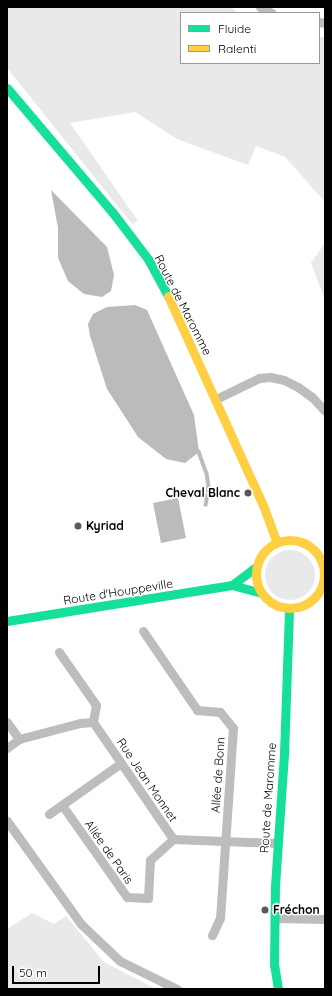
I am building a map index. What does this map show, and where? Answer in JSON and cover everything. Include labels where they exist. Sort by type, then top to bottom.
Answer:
[{"type":"street","points":[[260,7],[270,12]]},
{"type":"street","name":"Route de Maromme","points":[[7,88],[113,213],[148,259],[216,399],[263,505],[277,542]]},
{"type":"street","points":[[216,399],[259,378],[270,377],[284,380],[298,387],[312,397],[325,410]]},
{"type":"street","points":[[287,540],[297,541],[307,545],[323,560],[324,581],[320,590],[311,601],[299,607],[290,608],[273,604],[261,593],[256,580],[256,567],[264,552],[277,542],[287,540]]},
{"type":"street","name":"Route d'Houppeville","points":[[232,585],[256,567]]},
{"type":"street","name":"Route d'Houppeville","points":[[7,621],[134,602],[232,585],[261,593]]},
{"type":"street","name":"Route de Maromme","points":[[278,989],[274,965],[276,918],[275,886],[284,754],[290,608]]},
{"type":"street","name":"Allée de Bonn","points":[[143,631],[197,710],[220,712],[233,728],[225,842]]},
{"type":"street","points":[[7,748],[20,739],[80,723],[93,722],[96,705],[59,652]]},
{"type":"street","points":[[7,722],[20,739]]},
{"type":"street","name":"Rue Jean Monnet","points":[[93,722],[173,839],[277,843]]},
{"type":"street","points":[[49,814],[121,763]]},
{"type":"street","name":"Allée de Paris","points":[[62,805],[126,897],[148,898],[150,860],[173,839]]},
{"type":"street","points":[[7,821],[80,924],[120,962],[177,989]]},
{"type":"street","points":[[212,935],[220,918],[225,842]]},
{"type":"street","points":[[276,918],[325,919]]},
{"type":"shaded area","points":[[7,7],[231,7],[237,12],[180,12],[180,64],[320,64],[320,37],[325,37],[325,202],[285,157],[256,146],[248,165],[177,139],[135,112],[70,123],[138,221],[132,224],[7,68]]},
{"type":"shaded area","points":[[51,190],[107,247],[114,275],[111,291],[102,297],[84,294],[68,281],[58,258],[58,228]]},
{"type":"shaded area","points":[[325,243],[325,300],[311,263]]},
{"type":"shaded area","points":[[135,305],[147,310],[194,415],[199,452],[185,463],[166,459],[138,437],[107,389],[90,336],[88,324],[93,314],[107,307]]},
{"type":"shaded area","points":[[178,498],[186,538],[161,543],[153,503]]},
{"type":"shaded area","points":[[285,550],[295,550],[308,557],[315,570],[315,580],[308,593],[295,600],[285,600],[276,596],[269,589],[265,580],[265,570],[269,561],[276,554]]},
{"type":"shaded area","points":[[32,913],[54,924],[66,916],[104,962],[156,989],[7,989],[7,929]]},
{"type":"waterway","points":[[197,450],[207,474],[209,487],[206,505]]},
{"type":"traffic: fast","points":[[7,88],[113,213],[148,259],[168,296]]},
{"type":"traffic: fast","points":[[232,585],[256,567]]},
{"type":"traffic: fast","points":[[7,621],[232,585],[261,593]]},
{"type":"traffic: fast","points":[[278,989],[274,965],[275,886],[284,754],[289,608]]},
{"type":"traffic: slow","points":[[168,296],[263,505],[277,543]]},
{"type":"traffic: slow","points":[[290,540],[303,543],[314,550],[321,561],[324,574],[321,587],[314,598],[303,605],[290,608],[277,605],[266,598],[259,587],[256,574],[259,561],[266,550],[277,543],[290,540]]},
{"type":"place","name":"Cheval Blanc","points":[[248,493]]},
{"type":"place","name":"Kyriad","points":[[78,526]]},
{"type":"place","name":"Fréchon","points":[[265,910]]}]
